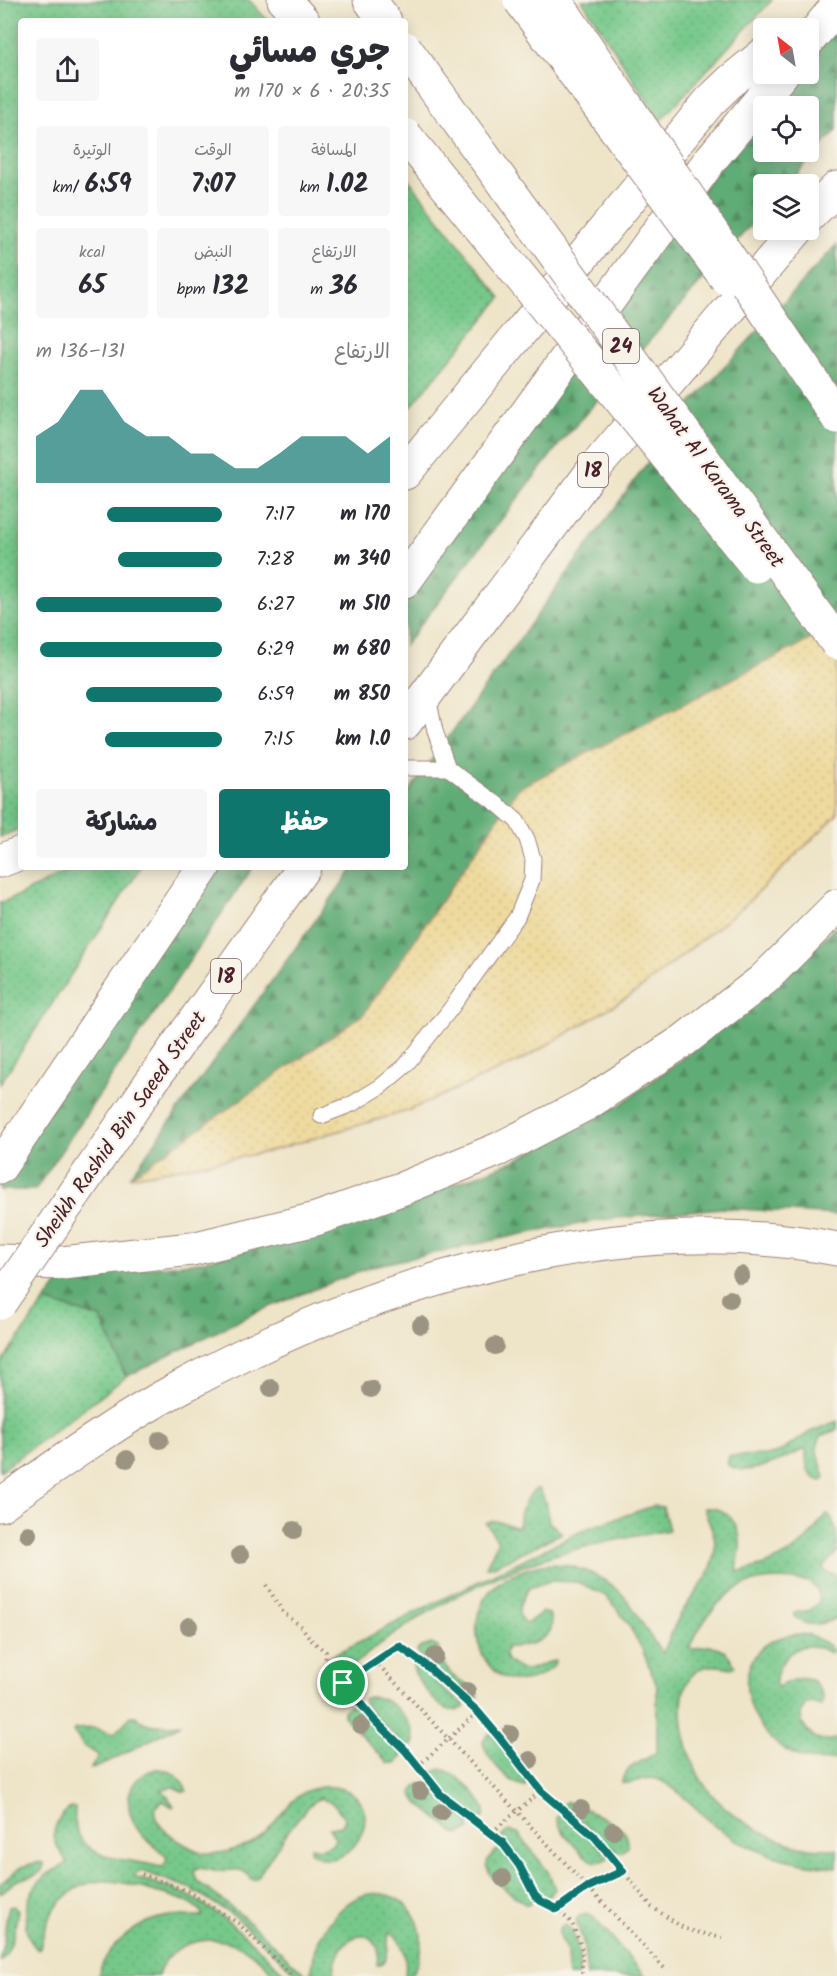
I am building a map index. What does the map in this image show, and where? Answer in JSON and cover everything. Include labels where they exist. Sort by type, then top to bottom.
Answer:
[{"type":"main road","points":[[284,0],[300,18]]},
{"type":"main road","points":[[370,0],[383,18]]},
{"type":"main road","points":[[520,0],[837,430]]},
{"type":"main road","points":[[555,0],[837,417]]},
{"type":"main road","name":"Wahat Al Karama Street","points":[[408,52],[837,643]]},
{"type":"main road","points":[[408,469],[710,101],[753,63]]},
{"type":"main road","points":[[408,576],[711,159],[774,84]]},
{"type":"main road","points":[[408,139],[837,666]]},
{"type":"main road","points":[[819,206],[837,188]]},
{"type":"main road","name":"18","points":[[408,719],[594,469],[789,240]]},
{"type":"main road","points":[[0,861],[18,854]]},
{"type":"main road","points":[[0,1167],[202,870]]},
{"type":"main road","name":"Sheikh Rashid Bin Saeed Street","points":[[0,1303],[148,1085],[302,870]]},
{"type":"main road","points":[[0,1261],[62,1263],[192,1249],[316,1219],[405,1188],[499,1149],[588,1103],[683,1041],[763,980],[837,906]]},
{"type":"main road","points":[[0,1505],[124,1420],[178,1388],[248,1352],[341,1312],[428,1283],[522,1257],[642,1239],[750,1239],[837,1249]]},
{"type":"main road","points":[[0,1511],[27,1486]]},
{"type":"lane","points":[[321,1116],[352,1104],[380,1087],[405,1066],[449,1011],[517,917],[532,880],[532,859],[527,839],[517,821],[448,768],[435,731],[427,692]]},
{"type":"lane","points":[[408,768],[448,768]]},
{"type":"path","points":[[266,1585],[283,1612],[302,1627],[310,1639],[326,1652],[325,1666],[335,1678],[343,1683],[375,1721],[398,1742],[451,1805],[502,1842],[519,1865],[535,1896],[557,1909],[572,1923],[582,1948],[582,1976]]},
{"type":"path","points":[[343,1683],[399,1646],[427,1666],[478,1712],[541,1791],[595,1837],[652,1907],[685,1929],[722,1938]]},
{"type":"path","points":[[375,1661],[667,1971]]},
{"type":"path","points":[[417,1766],[478,1712]]},
{"type":"path","points":[[492,1833],[541,1791]]},
{"type":"path","points":[[557,1909],[588,1887],[623,1871]]},
{"type":"path","points":[[142,1874],[187,1891],[238,1923],[292,1976]]},
{"type":"green space","points":[[0,0],[249,0],[265,18],[18,18],[18,829],[0,837]]},
{"type":"green space","points":[[582,0],[772,0],[753,18],[660,121]]},
{"type":"green space","points":[[837,26],[837,130],[819,149],[819,96],[774,96],[785,84],[819,84],[819,47]]},
{"type":"green space","points":[[753,122],[753,162],[807,162],[796,174],[753,174],[753,222],[561,442],[408,641],[408,584]]},
{"type":"green space","points":[[408,179],[501,298],[408,410]]},
{"type":"green space","points":[[837,244],[837,626],[519,788],[364,1014],[130,1177],[352,870],[408,870],[408,793],[688,407]]},
{"type":"green space","points":[[70,870],[139,870],[0,1084],[0,903]]},
{"type":"green space","points":[[212,870],[251,870],[35,1190],[0,1190],[0,1182]]},
{"type":"green space","points":[[837,925],[837,1215],[722,1208],[608,1219],[523,1234],[373,1266],[252,1314],[126,1377],[101,1318],[45,1301],[63,1277],[198,1262],[341,1228],[516,1160],[620,1105],[773,990]]},
{"type":"green space","points":[[45,1301],[101,1318],[126,1377],[0,1471],[0,1365]]},
{"type":"green space","points":[[837,1421],[837,1430],[821,1436],[816,1449],[825,1477],[822,1481],[812,1476],[807,1468],[806,1449],[756,1469],[735,1469],[727,1464],[729,1456],[771,1455],[810,1432]]},
{"type":"green space","points":[[536,1489],[539,1489],[543,1497],[549,1522],[562,1533],[494,1566],[486,1567],[498,1541],[486,1523],[497,1521],[518,1526],[523,1505]]},
{"type":"green space","points":[[653,1506],[663,1507],[669,1530],[568,1551],[497,1577],[414,1621],[364,1656],[341,1676],[332,1670],[326,1659],[588,1528]]},
{"type":"green space","points":[[704,1508],[720,1510],[736,1525],[740,1540],[738,1572],[765,1564],[791,1552],[806,1540],[827,1514],[835,1526],[837,1552],[823,1567],[825,1571],[837,1576],[837,1617],[826,1622],[809,1624],[794,1617],[794,1613],[810,1610],[819,1602],[818,1591],[810,1582],[784,1579],[756,1581],[732,1592],[710,1613],[690,1648],[713,1646],[723,1650],[735,1666],[732,1668],[708,1666],[700,1669],[691,1677],[685,1688],[682,1717],[691,1759],[708,1790],[717,1800],[747,1824],[772,1837],[798,1846],[837,1849],[837,1867],[787,1860],[740,1842],[712,1823],[672,1787],[657,1779],[648,1778],[622,1783],[623,1777],[631,1767],[657,1751],[657,1686],[642,1649],[627,1622],[606,1596],[577,1582],[550,1581],[529,1588],[520,1606],[522,1620],[526,1624],[542,1612],[549,1614],[552,1623],[550,1630],[540,1640],[523,1646],[507,1647],[506,1658],[517,1668],[523,1670],[555,1661],[554,1666],[532,1679],[513,1680],[496,1672],[484,1657],[477,1638],[478,1617],[486,1596],[510,1576],[529,1568],[552,1564],[584,1570],[614,1587],[635,1610],[663,1653],[678,1619],[709,1573],[715,1554],[715,1539]]},
{"type":"green space","points":[[801,1634],[819,1639],[833,1651],[830,1653],[812,1646],[805,1646],[791,1653],[781,1664],[776,1685],[778,1687],[800,1679],[813,1681],[823,1695],[823,1703],[821,1706],[806,1704],[801,1715],[802,1720],[807,1730],[816,1738],[837,1739],[837,1759],[807,1759],[782,1747],[762,1729],[750,1705],[747,1681],[753,1658],[771,1642]]},
{"type":"green space","points":[[431,1644],[438,1647],[446,1668],[451,1674],[478,1696],[472,1701],[420,1656],[417,1651]]},
{"type":"green space","points":[[416,1664],[423,1668],[448,1694],[464,1704],[464,1708],[450,1710],[439,1704],[418,1678],[413,1666]]},
{"type":"green space","points":[[377,1697],[388,1702],[407,1720],[414,1742],[411,1749],[409,1750],[365,1705],[363,1699]]},
{"type":"green space","points":[[349,1705],[357,1706],[396,1743],[402,1756],[395,1763],[388,1763],[344,1717],[344,1711]]},
{"type":"green space","points":[[131,1716],[136,1716],[150,1725],[181,1724],[98,1767],[91,1768],[99,1756],[83,1745],[73,1731],[95,1728],[114,1734]]},
{"type":"green space","points":[[488,1734],[492,1734],[497,1740],[526,1781],[526,1786],[506,1776],[488,1755],[483,1742]]},
{"type":"green space","points":[[156,1769],[167,1770],[175,1775],[187,1791],[173,1787],[162,1789],[174,1806],[163,1801],[156,1808],[155,1816],[159,1824],[175,1839],[206,1853],[227,1851],[252,1843],[261,1837],[290,1804],[311,1789],[338,1788],[358,1798],[364,1811],[364,1826],[358,1840],[349,1851],[337,1858],[323,1859],[310,1851],[311,1847],[319,1849],[333,1844],[335,1838],[329,1828],[342,1826],[345,1819],[334,1804],[320,1798],[312,1803],[295,1822],[257,1878],[253,1880],[240,1870],[218,1871],[197,1868],[194,1871],[197,1881],[240,1914],[305,1974],[309,1975],[313,1968],[314,1953],[319,1939],[331,1920],[347,1904],[361,1896],[375,1893],[388,1895],[400,1901],[410,1910],[421,1935],[417,1965],[412,1973],[405,1976],[404,1951],[399,1940],[390,1931],[387,1955],[382,1963],[377,1965],[378,1951],[374,1941],[362,1936],[353,1938],[342,1948],[333,1976],[298,1976],[236,1917],[192,1889],[141,1871],[134,1877],[163,1885],[205,1905],[230,1923],[287,1976],[276,1976],[255,1956],[236,1945],[209,1940],[183,1946],[172,1953],[158,1976],[98,1976],[108,1954],[116,1944],[136,1928],[159,1918],[203,1915],[195,1907],[177,1898],[112,1881],[89,1883],[63,1899],[50,1917],[38,1950],[28,1933],[26,1913],[28,1903],[31,1894],[43,1878],[67,1863],[57,1846],[54,1834],[59,1819],[71,1807],[75,1808],[75,1823],[79,1837],[97,1853],[161,1867],[165,1864],[167,1858],[136,1827],[129,1807],[131,1788],[137,1780]]},
{"type":"green space","points":[[440,1769],[453,1774],[472,1791],[485,1809],[484,1818],[477,1818],[461,1809],[444,1795],[432,1773]]},
{"type":"green space","points":[[421,1784],[428,1786],[449,1807],[469,1821],[469,1829],[460,1834],[455,1833],[418,1803],[413,1791]]},
{"type":"green space","points":[[566,1802],[587,1810],[621,1829],[627,1836],[628,1847],[622,1852],[617,1852],[562,1805]]},
{"type":"green space","points":[[560,1815],[593,1839],[608,1858],[596,1862],[584,1855],[561,1828],[557,1817]]},
{"type":"green space","points":[[509,1831],[518,1833],[549,1873],[555,1889],[550,1896],[543,1899],[538,1895],[522,1865],[502,1837]]},
{"type":"green space","points":[[501,1849],[509,1856],[532,1895],[534,1899],[529,1904],[525,1904],[506,1890],[488,1871],[489,1858]]},
{"type":"green space","points":[[38,1862],[44,1863],[41,1872],[16,1881],[0,1894],[0,1884],[21,1867]]},
{"type":"green space","points":[[14,1906],[18,1910],[13,1937],[8,1951],[0,1962],[7,1913],[9,1907]]},
{"type":"green space","points":[[588,1914],[645,1976],[587,1976],[584,1945],[576,1920],[579,1916]]},
{"type":"green space","points":[[565,1924],[570,1928],[576,1941],[579,1976],[568,1976],[567,1951],[559,1937],[559,1928]]},
{"type":"sand","points":[[837,626],[837,815],[745,905],[635,993],[522,1060],[407,1111],[267,1152],[130,1177],[364,1014],[519,788]]},
{"type":"route","points":[[399,1646],[427,1666],[478,1712],[541,1791],[595,1837],[623,1871],[588,1887],[557,1909],[541,1901],[535,1896],[519,1865],[502,1842],[451,1805],[441,1795],[398,1742],[375,1721],[343,1683],[399,1646]]}]
